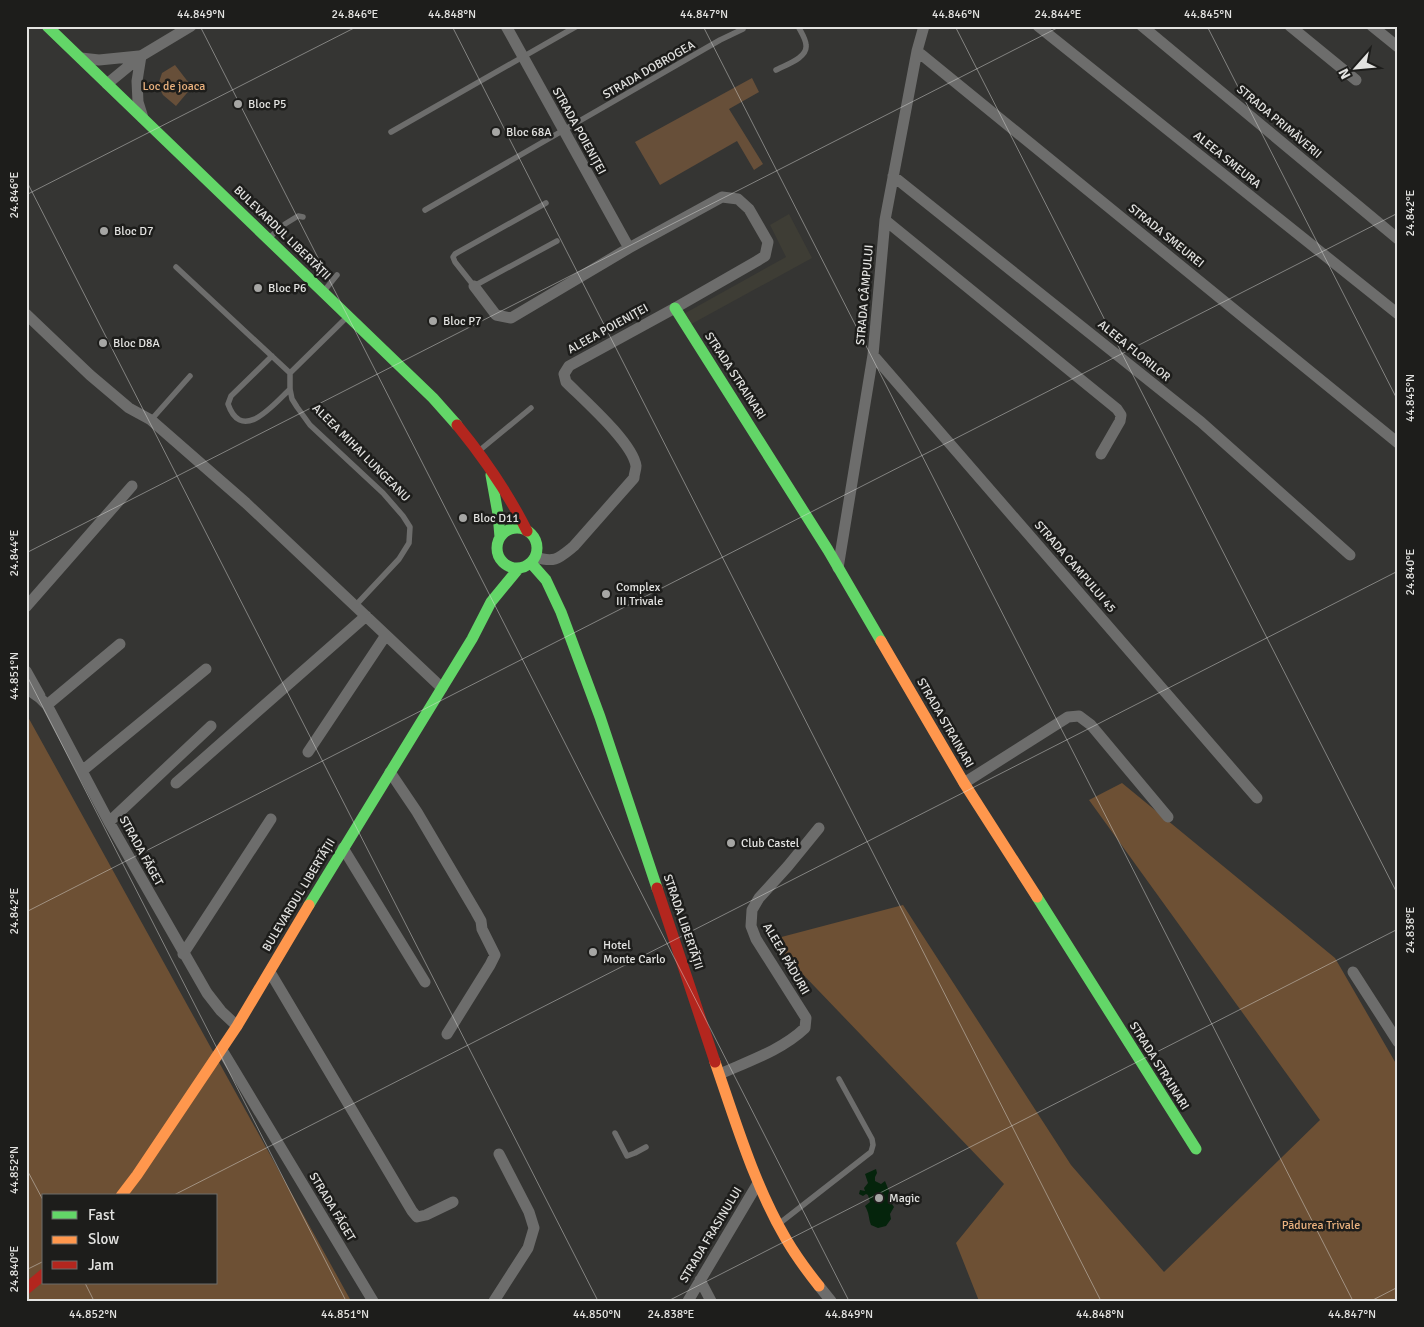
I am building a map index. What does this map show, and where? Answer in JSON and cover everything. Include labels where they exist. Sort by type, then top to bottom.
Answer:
[{"type":"street","name":"BULEVARDUL LIBERTĂȚII","points":[[47,26],[433,398],[460,428],[489,467],[511,501],[527,532]]},
{"type":"street","points":[[107,84],[141,56],[191,26]]},
{"type":"street","name":"STRADA POIENIȚEI","points":[[506,26],[629,248]]},
{"type":"street","name":"STRADA CÂMPULUI","points":[[838,568],[873,355],[886,220],[917,51],[924,26]]},
{"type":"street","name":"ALEEA SMEURA","points":[[1038,26],[1398,314]]},
{"type":"street","name":"STRADA PRIMĂVERII","points":[[1142,26],[1398,239]]},
{"type":"street","points":[[1290,26],[1356,80]]},
{"type":"street","points":[[1372,26],[1398,47]]},
{"type":"street","name":"STRADA SMEUREI","points":[[917,51],[1398,442]]},
{"type":"street","points":[[81,58],[115,60],[141,56]]},
{"type":"street","points":[[141,56],[137,81],[138,102],[143,119]]},
{"type":"street","name":"ALEEA FLORILOR","points":[[893,176],[1201,422],[1350,555]]},
{"type":"street","name":"ALEEA POIENIȚEI","points":[[533,560],[552,560],[566,553],[634,478],[636,467],[631,451],[566,382],[564,374],[569,366],[765,256],[768,242],[749,209],[738,199],[722,197],[629,248]]},
{"type":"street","points":[[886,220],[1117,409],[1120,421],[1101,454]]},
{"type":"street","points":[[474,286],[496,315],[511,318],[629,248]]},
{"type":"street","name":"STRADA STRAINARI","points":[[675,308],[838,568],[964,783],[1196,1149]]},
{"type":"street","points":[[26,314],[90,375],[129,408],[151,420],[246,504],[442,688]]},
{"type":"street","name":"STRADA CAMPULUI 45","points":[[873,355],[1257,798]]},
{"type":"street","name":"BULEVARDUL LIBERTĂȚII","points":[[489,467],[495,494],[500,537]]},
{"type":"street","points":[[26,607],[132,486]]},
{"type":"street","points":[[522,529],[533,536],[537,550],[533,560],[526,566],[519,568],[508,566],[502,562],[498,557],[497,550],[500,537],[509,530],[522,529]]},
{"type":"street","name":"BULEVARDUL LIBERTĂȚII","points":[[491,602],[496,582],[498,557]]},
{"type":"street","name":"STRADA LIBERTĂȚII","points":[[533,560],[551,589],[561,612],[600,717],[748,1160],[778,1224],[794,1252],[831,1301]]},
{"type":"street","name":"BULEVARDUL LIBERTĂȚII","points":[[123,1194],[238,1026],[342,848],[472,639],[491,602],[519,568]]},
{"type":"street","points":[[176,783],[366,616]]},
{"type":"street","points":[[308,752],[386,635]]},
{"type":"street","points":[[26,671],[44,701],[120,644]]},
{"type":"street","points":[[82,771],[206,670]]},
{"type":"street","name":"STRADA FĂGET","points":[[26,688],[44,701],[109,822],[207,993],[221,1012],[238,1026]]},
{"type":"street","points":[[964,783],[1068,717],[1079,716],[1091,725],[1168,817]]},
{"type":"street","points":[[109,822],[212,726]]},
{"type":"street","points":[[390,772],[417,812],[479,917],[482,929],[495,955],[447,1034]]},
{"type":"street","points":[[183,954],[270,819]]},
{"type":"street","name":"ALEEA PĂDURII","points":[[720,1074],[779,1046],[805,1028],[806,1018],[756,939],[751,926],[752,910],[759,898],[819,828]]},
{"type":"street","points":[[342,848],[425,982]]},
{"type":"street","points":[[270,972],[412,1211],[418,1217],[453,1202]]},
{"type":"street","points":[[1353,972],[1398,1042]]},
{"type":"street","name":"STRADA FĂGET","points":[[222,1050],[373,1301]]},
{"type":"street","points":[[494,1301],[528,1248],[534,1228],[499,1154]]},
{"type":"street","name":"STRADA FRASINULUI","points":[[688,1301],[758,1183]]},
{"type":"street","points":[[26,1289],[42,1276]]},
{"type":"street","points":[[700,1280],[711,1301]]},
{"type":"lane","points":[[391,132],[577,26]]},
{"type":"lane","points":[[776,70],[804,54],[806,43],[798,26]]},
{"type":"lane","name":"STRADA DOBROGEA","points":[[425,210],[744,27]]},
{"type":"lane","points":[[546,203],[455,254],[453,257],[474,286],[557,241]]},
{"type":"lane","points":[[268,239],[285,224],[298,216],[303,217]]},
{"type":"lane","points":[[176,266],[290,373],[348,316]]},
{"type":"lane","points":[[323,292],[337,275]]},
{"type":"lane","points":[[272,356],[231,396],[228,404],[230,410],[243,422],[252,421],[259,418],[290,389]]},
{"type":"lane","name":"ALEEA MIHAI LUNGEANU","points":[[290,373],[292,399],[310,425],[383,493],[410,527],[410,543],[399,559],[355,606]]},
{"type":"lane","points":[[151,420],[190,376]]},
{"type":"lane","points":[[478,452],[530,408]]},
{"type":"lane","points":[[778,1224],[871,1152],[872,1139],[839,1079]]},
{"type":"lane","points":[[614,1133],[627,1156],[635,1154],[646,1147]]},
{"type":"shaded area","points":[[789,214],[812,258],[686,327],[680,316],[786,257],[770,225]]},
{"type":"shaded area","name":"Magic","points":[[876,1169],[875,1181],[881,1184],[885,1181],[889,1191],[889,1200],[894,1207],[890,1214],[891,1219],[886,1226],[878,1228],[871,1225],[865,1206],[870,1202],[868,1195],[863,1196],[859,1194],[860,1190],[865,1191],[864,1188],[868,1183],[865,1174]]},
{"type":"green space","name":"Loc de joaca","points":[[175,65],[192,87],[176,106],[163,95],[158,85],[162,73]]},
{"type":"green space","points":[[752,78],[759,92],[729,109],[763,164],[754,170],[737,141],[660,185],[635,142]]},
{"type":"green space","points":[[26,716],[28,717],[351,1301],[26,1301]]},
{"type":"green space","name":"Pădurea Trivale","points":[[1122,783],[1335,958],[1398,1067],[1398,1301],[979,1301],[956,1243],[1004,1184],[770,940],[903,905],[1071,1165],[1164,1272],[1320,1120],[1089,800]]},
{"type":"traffic: fast","points":[[47,26],[433,398],[457,425]]},
{"type":"traffic: fast","points":[[675,308],[828,550],[881,641]]},
{"type":"traffic: fast","points":[[491,475],[500,537]]},
{"type":"traffic: fast","points":[[513,528],[521,528],[528,531],[534,537],[537,548],[534,559],[528,565],[521,568],[513,568],[506,565],[500,559],[497,552],[497,544],[500,537],[506,531],[513,528]]},
{"type":"traffic: fast","points":[[531,563],[546,580],[561,612],[600,717],[657,888]]},
{"type":"traffic: fast","points":[[309,905],[472,639],[491,602],[519,568]]},
{"type":"traffic: fast","points":[[1037,897],[1196,1149]]},
{"type":"traffic: slow","points":[[881,641],[964,783],[1037,897]]},
{"type":"traffic: slow","points":[[123,1194],[237,1026],[309,905]]},
{"type":"traffic: slow","points":[[715,1062],[746,1153],[764,1197],[790,1245],[819,1286]]},
{"type":"traffic: jam","points":[[457,425],[495,476],[527,531]]},
{"type":"traffic: jam","points":[[657,888],[715,1062]]},
{"type":"traffic: jam","points":[[26,1289],[42,1276]]},
{"type":"place","name":"Bloc P5","points":[[238,104]]},
{"type":"place","name":"Bloc 68A","points":[[496,132]]},
{"type":"place","name":"Bloc D7","points":[[104,231]]},
{"type":"place","name":"Bloc P6","points":[[258,288]]},
{"type":"place","name":"Bloc P7","points":[[433,321]]},
{"type":"place","name":"Bloc D8A","points":[[103,343]]},
{"type":"place","name":"Bloc D11","points":[[463,518]]},
{"type":"place","name":"Complex III Trivale","points":[[606,594]]},
{"type":"place","name":"Club Castel","points":[[731,843]]},
{"type":"place","name":"Hotel Monte Carlo","points":[[593,952]]},
{"type":"place","name":"Magic","points":[[879,1198]]}]
